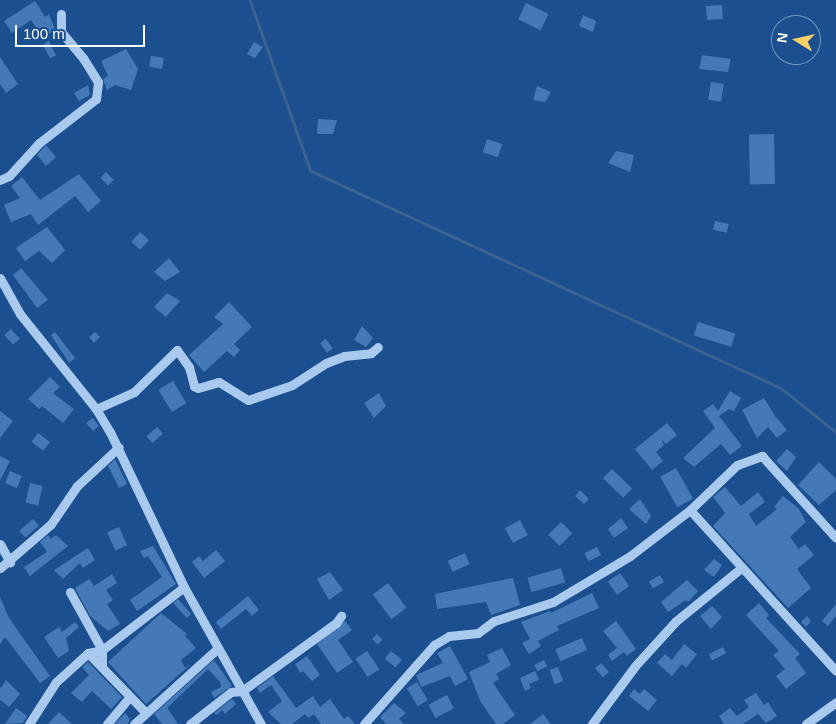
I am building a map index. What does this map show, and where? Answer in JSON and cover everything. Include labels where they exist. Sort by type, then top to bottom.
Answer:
[{"type":"street","points":[[0,180],[9,176],[38,143],[96,99],[98,82],[83,58],[61,32],[61,14]]},
{"type":"street","points":[[0,278],[20,314],[96,409],[119,447],[184,587],[217,650],[261,724]]},
{"type":"street","points":[[96,409],[134,392],[177,350],[189,367],[194,386],[198,388],[219,382],[248,400],[292,385],[326,363],[344,356],[371,353],[378,347]]},
{"type":"street","points":[[0,568],[10,562],[51,524],[77,486],[119,447]]},
{"type":"street","points":[[364,724],[434,645],[449,636],[478,633],[494,620],[552,602],[630,556],[690,510],[738,466],[762,456],[836,538]]},
{"type":"street","points":[[690,510],[836,671]]},
{"type":"street","points":[[0,544],[10,562]]},
{"type":"street","points":[[592,724],[635,666],[676,621],[741,568]]},
{"type":"street","points":[[29,724],[56,682],[88,653],[102,650],[184,587]]},
{"type":"street","points":[[70,592],[102,650],[102,667]]},
{"type":"street","points":[[190,724],[231,692],[242,691],[336,623],[341,616]]},
{"type":"street","points":[[134,724],[145,712],[217,650]]},
{"type":"street","points":[[88,653],[145,712]]},
{"type":"street","points":[[107,724],[130,696]]},
{"type":"street","points":[[806,724],[836,702]]},
{"type":"building","points":[[35,1],[45,17],[49,14],[55,30],[43,38],[31,20],[12,33],[4,21]]},
{"type":"building","points":[[526,3],[548,14],[541,30],[518,19]]},
{"type":"building","points":[[722,5],[723,19],[707,20],[706,6]]},
{"type":"building","points":[[583,15],[596,21],[593,32],[579,26]]},
{"type":"building","points":[[49,41],[56,55],[50,58],[43,44]]},
{"type":"building","points":[[254,42],[263,47],[255,58],[247,54]]},
{"type":"building","points":[[126,49],[138,69],[131,90],[115,85],[107,90],[103,79],[108,76],[101,61]]},
{"type":"building","points":[[702,55],[731,59],[728,72],[699,69]]},
{"type":"building","points":[[151,56],[164,58],[162,69],[149,67]]},
{"type":"building","points":[[0,57],[18,84],[6,93],[0,84]]},
{"type":"building","points":[[711,82],[724,84],[721,102],[708,100]]},
{"type":"building","points":[[88,85],[90,95],[79,101],[74,93]]},
{"type":"building","points":[[537,86],[551,92],[545,102],[533,100]]},
{"type":"building","points":[[318,119],[337,120],[333,134],[317,134]]},
{"type":"building","points":[[749,134],[774,134],[775,184],[750,184]]},
{"type":"building","points":[[487,139],[502,144],[498,157],[483,152]]},
{"type":"building","points":[[46,145],[56,157],[46,166],[37,155]]},
{"type":"building","points":[[616,151],[634,155],[630,172],[608,163]]},
{"type":"building","points":[[106,172],[114,180],[108,185],[100,178]]},
{"type":"building","points":[[79,174],[101,201],[88,212],[75,196],[38,225],[31,214],[11,222],[4,205],[20,198],[11,186],[22,177],[40,200]]},
{"type":"building","points":[[715,221],[729,224],[727,233],[713,230]]},
{"type":"building","points":[[47,227],[65,250],[52,263],[39,251],[25,261],[16,248]]},
{"type":"building","points":[[140,232],[149,240],[140,250],[131,242]]},
{"type":"building","points":[[169,258],[180,272],[165,281],[154,272]]},
{"type":"building","points":[[21,268],[48,300],[37,308],[13,275]]},
{"type":"building","points":[[167,293],[180,301],[166,317],[154,307]]},
{"type":"building","points":[[229,302],[252,327],[234,344],[240,350],[234,357],[227,351],[204,372],[189,355],[223,324],[214,317]]},
{"type":"building","points":[[698,322],[735,333],[731,347],[694,335]]},
{"type":"building","points":[[362,326],[373,338],[366,347],[354,340]]},
{"type":"building","points":[[11,329],[20,339],[13,345],[4,335]]},
{"type":"building","points":[[55,332],[75,358],[69,363],[51,335]]},
{"type":"building","points":[[95,332],[100,337],[94,343],[89,337]]},
{"type":"building","points":[[326,339],[333,349],[327,353],[320,343]]},
{"type":"building","points":[[50,377],[60,387],[53,393],[74,409],[63,423],[42,406],[39,409],[28,399]]},
{"type":"building","points":[[173,381],[186,403],[172,412],[158,390]]},
{"type":"building","points":[[730,391],[741,398],[734,411],[729,409],[719,416],[742,446],[730,455],[721,444],[694,467],[683,458],[715,428],[703,411],[713,404],[718,411]]},
{"type":"building","points":[[379,393],[386,406],[374,418],[364,403]]},
{"type":"building","points":[[764,398],[775,416],[787,430],[777,438],[768,427],[757,438],[742,410]]},
{"type":"building","points":[[0,411],[13,421],[0,438]]},
{"type":"building","points":[[93,418],[99,426],[93,431],[86,423]]},
{"type":"building","points":[[667,423],[677,435],[666,444],[661,439],[664,445],[656,452],[663,461],[652,470],[635,449]]},
{"type":"building","points":[[157,427],[163,434],[152,443],[146,436]]},
{"type":"building","points":[[38,433],[50,442],[43,451],[31,442]]},
{"type":"building","points":[[787,449],[796,457],[787,471],[776,461]]},
{"type":"building","points":[[0,456],[10,461],[0,481]]},
{"type":"building","points":[[115,459],[127,484],[119,488],[108,466]]},
{"type":"building","points":[[819,462],[836,479],[836,490],[819,505],[798,485]]},
{"type":"building","points":[[676,468],[693,499],[677,507],[660,477]]},
{"type":"building","points":[[612,469],[632,488],[623,498],[603,478]]},
{"type":"building","points":[[10,471],[22,476],[17,488],[5,483]]},
{"type":"building","points":[[30,483],[43,486],[38,505],[26,502]]},
{"type":"building","points":[[725,487],[741,506],[758,492],[765,502],[749,514],[756,526],[777,509],[774,507],[783,496],[799,509],[806,522],[790,537],[799,549],[805,544],[814,555],[797,569],[811,588],[788,608],[713,526],[725,513],[713,497]]},
{"type":"building","points":[[580,490],[589,499],[584,504],[575,496]]},
{"type":"building","points":[[640,499],[651,516],[646,524],[629,509]]},
{"type":"building","points":[[621,518],[628,528],[614,538],[608,529]]},
{"type":"building","points":[[33,519],[39,526],[25,538],[19,531]]},
{"type":"building","points":[[520,520],[528,535],[513,543],[505,528]]},
{"type":"building","points":[[561,522],[572,533],[560,546],[548,535]]},
{"type":"building","points":[[119,527],[127,545],[115,551],[107,532]]},
{"type":"building","points":[[48,535],[51,539],[56,535],[68,546],[30,576],[24,567],[47,552],[40,542]]},
{"type":"building","points":[[153,546],[176,584],[137,611],[130,600],[162,577],[148,556],[144,558],[140,551]]},
{"type":"building","points":[[597,547],[601,555],[589,561],[585,553]]},
{"type":"building","points":[[88,548],[95,560],[83,568],[80,563],[63,579],[54,570]]},
{"type":"building","points":[[216,550],[225,561],[204,578],[192,562],[199,556],[203,561]]},
{"type":"building","points":[[465,553],[470,564],[453,572],[448,561]]},
{"type":"building","points":[[714,559],[722,565],[714,577],[704,570]]},
{"type":"building","points":[[561,568],[565,582],[531,592],[527,578]]},
{"type":"building","points":[[330,572],[343,590],[329,600],[317,579]]},
{"type":"building","points":[[620,573],[629,586],[617,595],[608,582]]},
{"type":"building","points":[[112,574],[117,583],[106,590],[113,600],[107,604],[120,624],[108,631],[90,616],[75,588],[89,579],[94,586]]},
{"type":"building","points":[[660,575],[664,582],[653,588],[649,582]]},
{"type":"building","points":[[513,578],[520,605],[491,615],[486,602],[437,609],[435,594]]},
{"type":"building","points":[[687,580],[698,591],[688,602],[686,600],[668,612],[661,602]]},
{"type":"building","points":[[388,583],[407,608],[391,619],[373,594]]},
{"type":"building","points":[[592,593],[599,608],[557,626],[559,630],[538,641],[541,646],[529,654],[522,643],[530,639],[521,622],[550,611],[551,613]]},
{"type":"building","points":[[248,596],[259,610],[252,616],[246,609],[221,629],[216,622]]},
{"type":"building","points":[[0,597],[9,618],[50,676],[40,683],[5,637],[0,644]]},
{"type":"building","points":[[178,599],[191,614],[187,618],[173,603]]},
{"type":"building","points":[[759,603],[769,615],[766,618],[800,654],[795,658],[806,673],[786,689],[776,676],[785,669],[773,655],[779,651],[746,615]]},
{"type":"building","points":[[836,604],[836,616],[828,626],[822,621]]},
{"type":"building","points":[[712,606],[722,617],[711,629],[700,616]]},
{"type":"building","points":[[161,613],[187,634],[185,636],[196,648],[181,660],[185,668],[191,664],[146,704],[108,662]]},
{"type":"building","points":[[807,616],[811,621],[806,627],[801,622]]},
{"type":"building","points":[[345,621],[352,630],[338,640],[353,662],[337,673],[317,644]]},
{"type":"building","points":[[616,621],[636,649],[627,656],[624,652],[612,661],[608,655],[617,648],[603,631]]},
{"type":"building","points":[[75,622],[79,627],[66,638],[69,651],[58,658],[44,637],[59,627],[62,632]]},
{"type":"building","points":[[377,634],[383,640],[378,645],[372,639]]},
{"type":"building","points":[[582,638],[587,650],[560,661],[555,649]]},
{"type":"building","points":[[684,644],[697,654],[686,668],[682,664],[672,676],[657,663],[665,654],[672,660]]},
{"type":"building","points":[[450,646],[468,679],[455,686],[450,676],[421,687],[416,675],[443,663],[437,653]]},
{"type":"building","points":[[723,647],[726,653],[712,661],[709,654]]},
{"type":"building","points":[[502,648],[511,665],[496,674],[499,679],[493,683],[515,715],[503,724],[496,724],[480,701],[469,672],[490,662],[487,655]]},
{"type":"building","points":[[367,651],[379,669],[368,677],[355,659]]},
{"type":"building","points":[[391,651],[402,660],[396,668],[385,659]]},
{"type":"building","points":[[307,656],[320,675],[312,681],[303,671],[300,673],[295,664]]},
{"type":"building","points":[[214,660],[232,686],[214,698],[211,692],[221,687],[220,682],[208,669],[167,708],[178,724],[162,724],[154,714]]},
{"type":"building","points":[[544,660],[547,666],[537,671],[534,665]]},
{"type":"building","points":[[88,662],[122,697],[111,709],[92,691],[82,702],[71,693],[89,675],[82,667]]},
{"type":"building","points":[[601,663],[609,672],[603,677],[595,668]]},
{"type":"building","points":[[558,667],[563,681],[555,684],[550,670]]},
{"type":"building","points":[[535,671],[539,680],[529,684],[531,688],[525,691],[520,678]]},
{"type":"building","points":[[273,676],[296,708],[313,696],[320,707],[330,699],[344,719],[348,716],[355,724],[321,724],[314,714],[308,718],[305,714],[292,724],[281,724],[268,712],[282,701],[271,685],[260,693],[257,688]]},
{"type":"building","points":[[6,680],[20,694],[9,707],[0,700],[0,689]]},
{"type":"building","points":[[417,682],[428,700],[418,706],[407,688]]},
{"type":"building","points":[[634,689],[640,694],[644,689],[657,700],[648,711],[629,696]]},
{"type":"building","points":[[756,693],[764,705],[768,702],[777,716],[766,723],[758,714],[743,724],[724,724],[719,716],[730,708],[737,716],[749,707],[744,700]]},
{"type":"building","points":[[447,695],[454,708],[436,718],[428,705]]},
{"type":"building","points":[[232,699],[236,704],[225,714],[222,710],[217,715],[214,713]]},
{"type":"building","points":[[394,703],[406,713],[399,719],[404,724],[386,724],[380,717]]},
{"type":"building","points":[[16,708],[27,716],[23,723],[5,724]]},
{"type":"building","points":[[59,712],[72,724],[48,724]]},
{"type":"building","points":[[125,713],[130,719],[128,724],[115,724]]},
{"type":"building","points":[[543,714],[551,724],[530,724]]},
{"type":"waterway","points":[[250,0],[311,171],[781,388],[836,432]]}]
